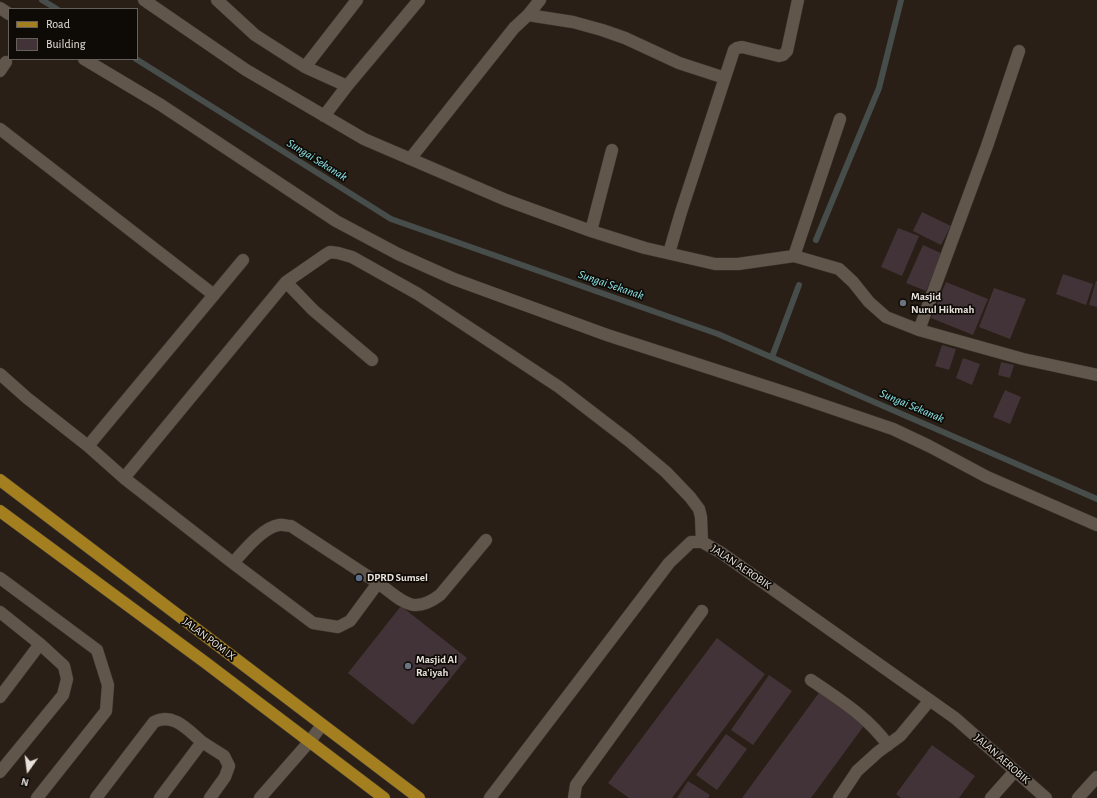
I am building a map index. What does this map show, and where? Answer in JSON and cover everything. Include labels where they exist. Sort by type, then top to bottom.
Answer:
[{"type":"main road","name":"JALAN POM IX","points":[[2,485],[418,798]]},
{"type":"main road","name":"JALAN POM IX","points":[[0,511],[310,741],[384,798]]},
{"type":"street","points":[[144,0],[246,70],[364,139],[506,200],[591,231],[645,248],[715,264],[738,264],[794,256],[839,269],[853,282],[869,302],[886,317],[919,330],[1023,359],[1097,375]]},
{"type":"street","points":[[217,0],[256,35],[305,67],[347,86]]},
{"type":"street","points":[[305,67],[357,0]]},
{"type":"street","points":[[324,116],[347,86],[419,0]]},
{"type":"street","points":[[410,159],[514,28],[528,15],[540,0]]},
{"type":"street","points":[[670,253],[681,212],[734,50],[742,47],[779,56],[783,55],[787,51],[798,0]]},
{"type":"street","points":[[528,15],[573,22],[602,30],[625,38],[650,51],[679,63],[724,78]]},
{"type":"street","points":[[919,330],[987,146],[1019,51]]},
{"type":"street","points":[[86,60],[161,105],[336,222],[398,254],[454,279],[607,335],[893,429],[929,446],[987,477],[1097,525]]},
{"type":"street","points":[[794,256],[840,119]]},
{"type":"street","points":[[0,129],[214,295]]},
{"type":"street","points":[[591,231],[612,150]]},
{"type":"street","points":[[124,478],[286,282],[330,252],[352,257],[418,294],[559,387],[628,440],[666,472],[690,497],[699,509],[701,517],[702,542]]},
{"type":"street","points":[[88,446],[242,260]]},
{"type":"street","points":[[286,282],[313,310],[372,360]]},
{"type":"street","points":[[0,374],[27,398],[88,446],[124,478],[313,623],[338,627],[350,621],[378,583]]},
{"type":"street","points":[[233,563],[252,542],[268,530],[278,524],[291,526],[409,605],[421,605],[431,602],[440,595],[486,540]]},
{"type":"street","name":"JALAN AEROBIK","points":[[490,798],[669,563],[691,542],[702,542],[720,552],[955,718],[1046,798]]},
{"type":"street","points":[[0,578],[97,650],[108,685],[106,711],[37,798]]},
{"type":"street","points":[[574,798],[576,785],[702,611]]},
{"type":"street","points":[[0,772],[63,695],[67,679],[64,666],[40,644],[2,617]]},
{"type":"street","points":[[0,697],[40,644]]},
{"type":"street","points":[[811,680],[852,708],[870,723],[888,745]]},
{"type":"street","points":[[838,798],[858,771],[878,752],[900,736],[930,700]]},
{"type":"street","points":[[96,798],[154,722],[160,718],[178,722],[202,742],[224,756],[229,766],[225,777],[210,798]]},
{"type":"street","points":[[263,797],[322,725]]},
{"type":"street","points":[[160,798],[202,742]]},
{"type":"street","points":[[991,798],[1015,770]]},
{"type":"street","points":[[1078,798],[1097,777]]},
{"type":"building","points":[[922,212],[951,226],[941,245],[913,231]]},
{"type":"building","points":[[898,228],[919,236],[902,276],[881,267]]},
{"type":"building","points":[[923,245],[943,254],[926,291],[906,283]]},
{"type":"building","points":[[1063,274],[1093,284],[1086,305],[1056,294]]},
{"type":"building","points":[[1097,281],[1097,307],[1089,305]]},
{"type":"building","points":[[946,282],[988,299],[973,335],[931,318]]},
{"type":"building","points":[[994,288],[1026,299],[1010,339],[979,327]]},
{"type":"building","points":[[942,345],[956,349],[949,370],[935,366]]},
{"type":"building","points":[[963,358],[980,364],[972,385],[956,378]]},
{"type":"building","points":[[1001,362],[1014,365],[1010,378],[998,375]]},
{"type":"building","points":[[1005,390],[1021,397],[1010,424],[993,417]]},
{"type":"building","name":"Masjid Al Ra'iyah","points":[[401,606],[467,658],[413,725],[348,673]]},
{"type":"building","points":[[717,638],[765,674],[672,798],[629,798],[608,783]]},
{"type":"building","points":[[769,675],[792,691],[753,745],[731,730]]},
{"type":"building","points":[[821,690],[866,723],[811,798],[742,798]]},
{"type":"building","points":[[726,734],[747,749],[717,790],[696,775]]},
{"type":"building","points":[[932,745],[975,776],[959,798],[901,798],[896,794]]},
{"type":"building","points":[[688,781],[710,795],[708,798],[677,798]]},
{"type":"waterway","name":"Sungai Sekanak","points":[[42,0],[55,8]]},
{"type":"waterway","points":[[816,240],[879,88],[901,0]]},
{"type":"waterway","name":"Sungai Sekanak","points":[[138,60],[391,219],[718,334],[1097,499]]},
{"type":"waterway","points":[[772,357],[799,285]]},
{"type":"place","name":"Masjid Nurul Hikmah","points":[[903,303]]},
{"type":"place","name":"DPRD Sumsel","points":[[359,578]]},
{"type":"place","name":"Masjid Al Ra'iyah","points":[[408,666]]}]
